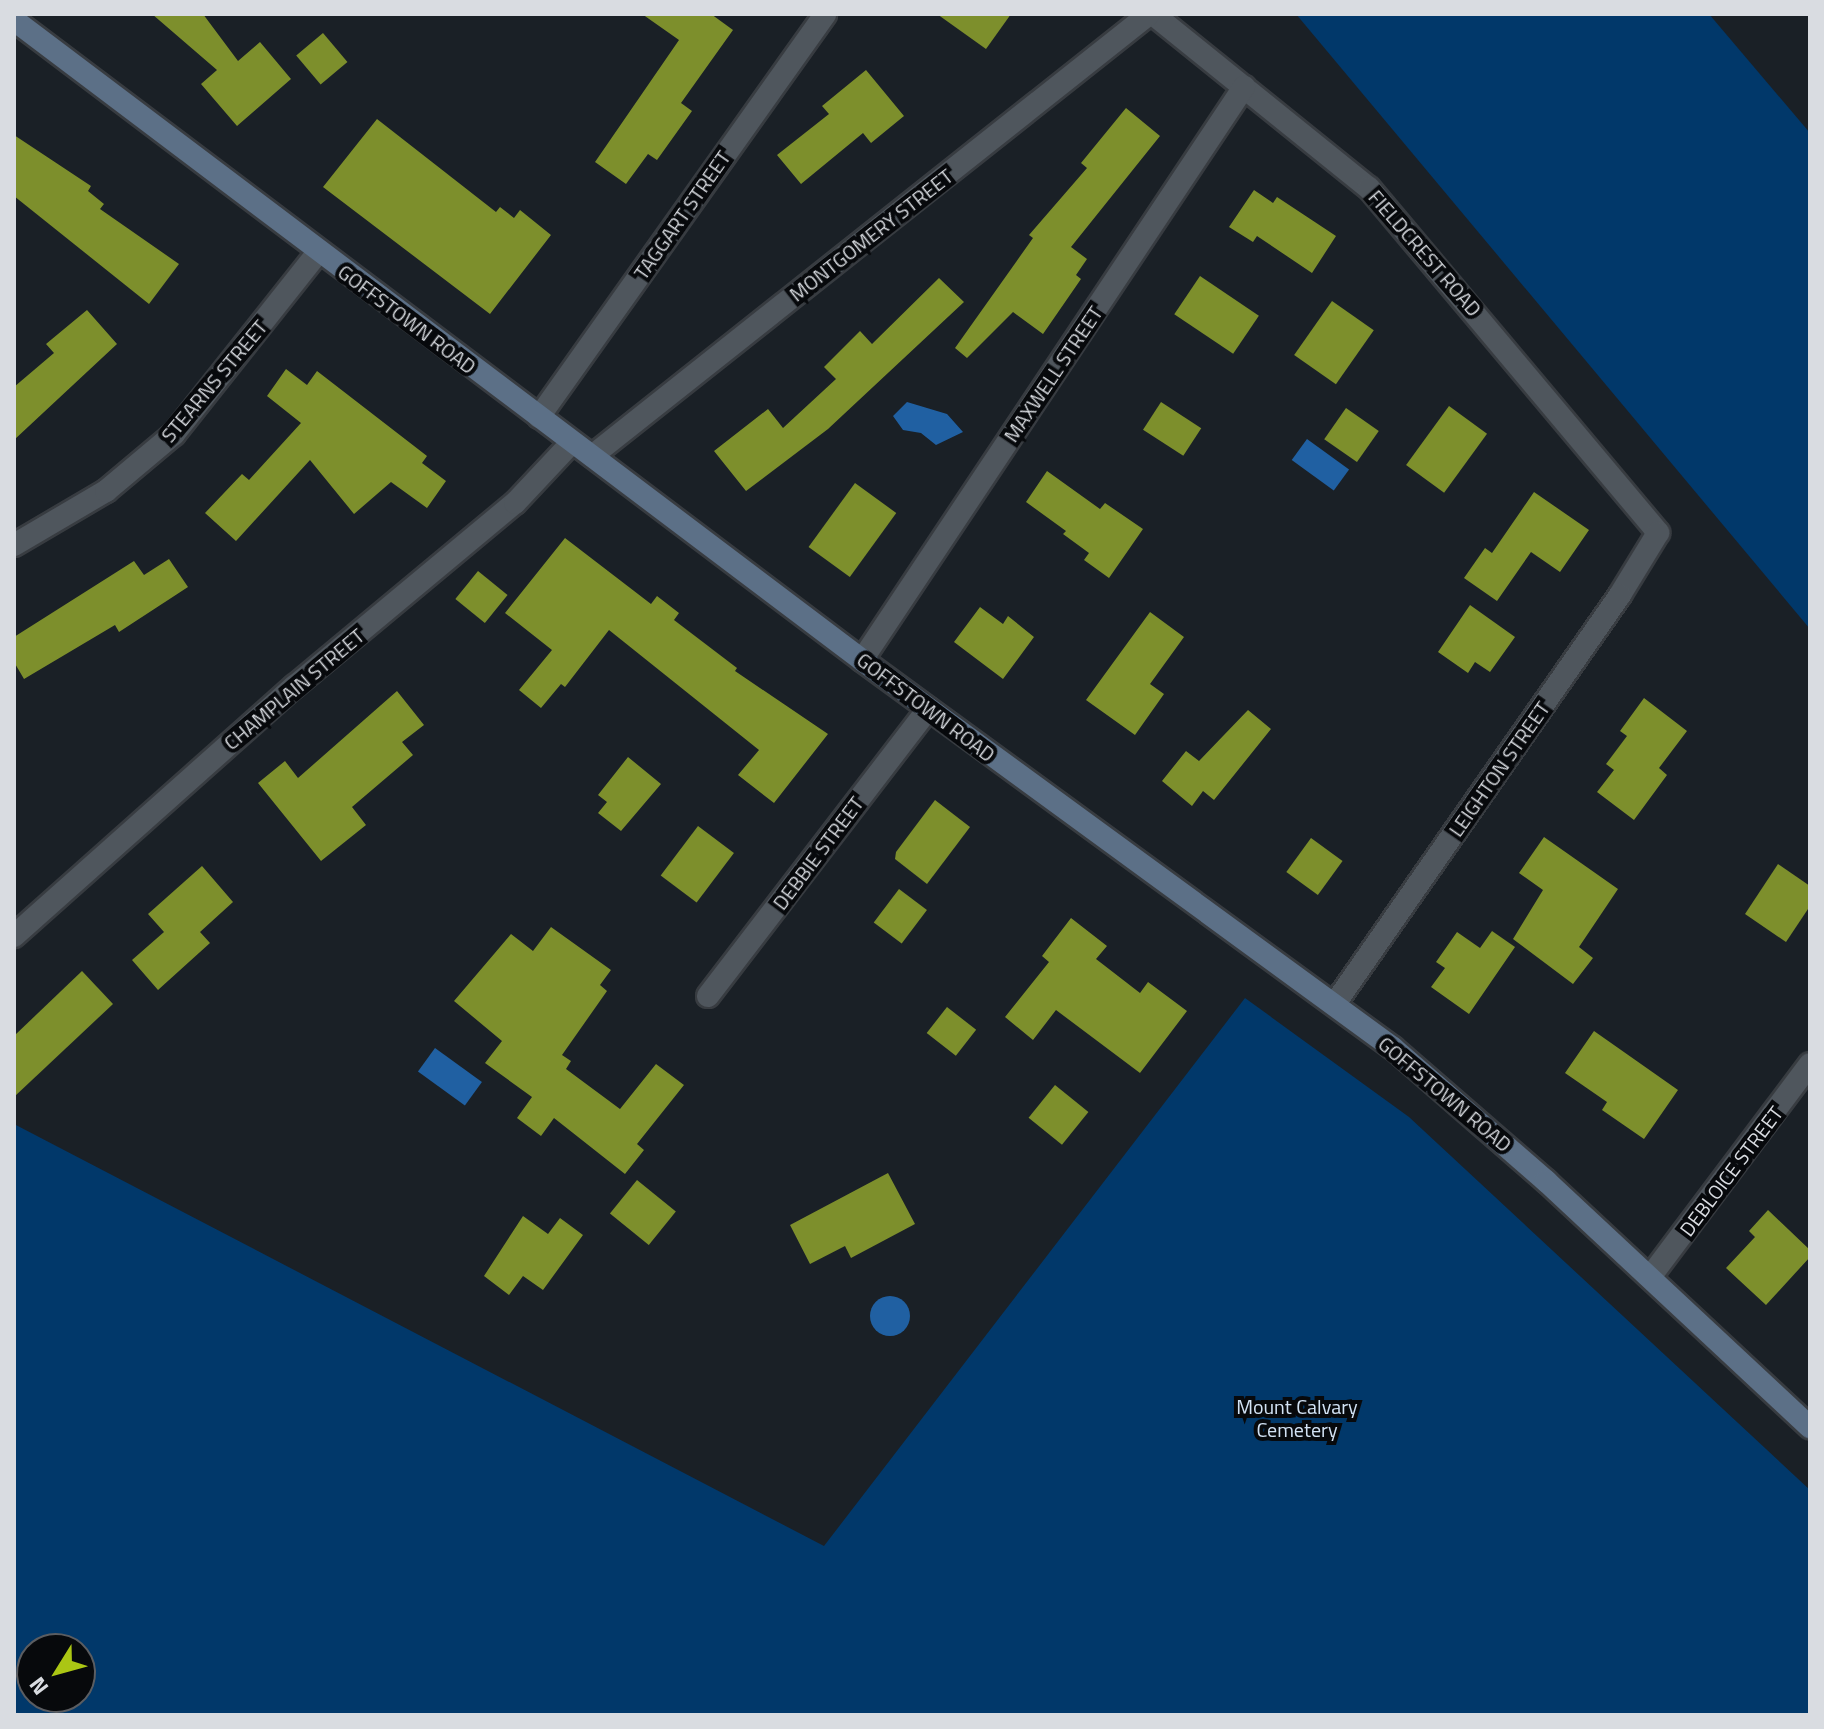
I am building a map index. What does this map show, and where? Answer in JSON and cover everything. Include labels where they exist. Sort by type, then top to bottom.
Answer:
[{"type":"main road","name":"GOFFSTOWN ROAD","points":[[14,20],[862,660],[1335,1003],[1511,1150],[1810,1427]]},
{"type":"street","name":"TAGGART STREET","points":[[539,417],[825,14]]},
{"type":"street","name":"FIELDCREST ROAD","points":[[1151,14],[1369,188],[1658,533]]},
{"type":"street","name":"MONTGOMERY STREET","points":[[592,456],[1151,14]]},
{"type":"street","name":"MAXWELL STREET","points":[[862,660],[1244,87]]},
{"type":"street","name":"STEARNS STREET","points":[[14,545],[106,491],[174,434],[318,252]]},
{"type":"street","name":"CHAMPLAIN STREET","points":[[14,936],[295,686],[515,503],[572,442]]},
{"type":"street","name":"LEIGHTON STREET","points":[[1335,1003],[1620,595],[1658,533]]},
{"type":"street","name":"DEBBIE STREET","points":[[708,996],[928,709]]},
{"type":"street","name":"DEBLOICE STREET","points":[[1650,1277],[1810,1064]]},
{"type":"green space","points":[[1296,14],[1709,14],[1810,133],[1810,629]]},
{"type":"green space","name":"Mount Calvary Cemetery","points":[[1245,998],[1409,1117],[1810,1490],[1810,1715],[14,1715],[14,1124],[824,1546]]},
{"type":"shaded area","points":[[907,402],[947,414],[963,432],[936,445],[921,433],[903,430],[893,416]]},
{"type":"shaded area","points":[[1307,439],[1349,470],[1334,491],[1292,460]]},
{"type":"shaded area","points":[[435,1048],[482,1082],[465,1106],[418,1071]]},
{"type":"shaded area","points":[[890,1296],[904,1302],[910,1316],[904,1330],[890,1336],[876,1330],[870,1316],[876,1302]]},
{"type":"building","points":[[152,14],[203,14],[238,61],[260,42],[291,79],[237,126],[201,84],[217,70]]},
{"type":"building","points":[[642,14],[711,14],[733,30],[681,103],[692,111],[657,160],[648,154],[626,184],[595,162],[679,40]]},
{"type":"building","points":[[937,14],[1011,14],[986,49]]},
{"type":"building","points":[[323,33],[347,62],[321,85],[296,55]]},
{"type":"building","points":[[866,70],[904,116],[871,143],[863,133],[801,184],[777,155],[829,114],[822,106]]},
{"type":"building","points":[[1126,108],[1160,136],[1071,247],[1087,259],[1076,275],[1081,279],[1043,334],[1013,312],[967,358],[955,348],[1033,238],[1029,235],[1087,168],[1081,163]]},
{"type":"building","points":[[377,119],[496,212],[500,207],[514,218],[520,210],[551,235],[490,314],[323,187]]},
{"type":"building","points":[[14,135],[91,186],[88,191],[104,204],[100,209],[179,264],[149,304],[14,196]]},
{"type":"building","points":[[1254,190],[1273,203],[1277,197],[1336,236],[1312,273],[1257,236],[1253,242],[1229,227]]},
{"type":"building","points":[[1200,276],[1259,316],[1233,354],[1174,314]]},
{"type":"building","points":[[939,278],[964,302],[828,429],[746,491],[714,451],[768,409],[783,428],[836,379],[824,367],[860,331],[872,344]]},
{"type":"building","points":[[1332,301],[1374,330],[1336,384],[1294,355]]},
{"type":"building","points":[[87,310],[117,344],[14,440],[14,387],[54,353],[46,344]]},
{"type":"building","points":[[286,369],[307,385],[317,371],[427,456],[422,463],[446,481],[427,508],[391,482],[354,514],[310,460],[236,541],[205,513],[242,474],[249,480],[301,423],[267,396]]},
{"type":"building","points":[[1161,402],[1201,428],[1183,456],[1143,430]]},
{"type":"building","points":[[1449,406],[1487,434],[1444,493],[1406,465]]},
{"type":"building","points":[[1346,408],[1379,431],[1357,462],[1324,439]]},
{"type":"building","points":[[1047,471],[1100,509],[1105,503],[1143,529],[1109,578],[1084,560],[1089,553],[1063,534],[1066,531],[1026,502]]},
{"type":"building","points":[[855,483],[896,513],[850,577],[809,547]]},
{"type":"building","points":[[1534,492],[1589,530],[1560,572],[1531,552],[1497,601],[1464,578],[1485,548],[1492,553]]},
{"type":"building","points":[[565,538],[651,604],[657,596],[679,613],[674,620],[737,668],[735,671],[828,734],[774,803],[738,775],[759,750],[609,630],[565,687],[561,684],[541,708],[519,690],[552,650],[505,613]]},
{"type":"building","points":[[169,559],[188,587],[119,632],[115,625],[24,679],[14,662],[14,637],[134,561],[144,575]]},
{"type":"building","points":[[478,571],[508,595],[485,623],[455,599]]},
{"type":"building","points":[[1470,605],[1515,637],[1490,672],[1475,662],[1468,673],[1438,652]]},
{"type":"building","points":[[980,607],[1003,624],[1008,616],[1034,637],[1003,679],[954,642]]},
{"type":"building","points":[[1150,612],[1184,637],[1150,684],[1164,694],[1135,735],[1086,700]]},
{"type":"building","points":[[397,691],[424,725],[402,742],[413,755],[352,807],[366,825],[321,861],[258,783],[285,761],[298,778]]},
{"type":"building","points":[[1644,698],[1687,731],[1659,768],[1667,775],[1634,820],[1597,792],[1614,770],[1606,764],[1627,736],[1620,731]]},
{"type":"building","points":[[1248,710],[1271,729],[1214,800],[1203,791],[1192,806],[1162,781],[1186,751],[1199,761]]},
{"type":"building","points":[[628,757],[661,784],[621,831],[598,813],[607,802],[598,795]]},
{"type":"building","points":[[935,800],[970,827],[927,884],[895,859],[896,852]]},
{"type":"building","points":[[698,826],[734,853],[697,903],[661,876]]},
{"type":"building","points":[[1544,837],[1618,889],[1579,947],[1593,958],[1573,984],[1513,939],[1543,890],[1519,873]]},
{"type":"building","points":[[1311,838],[1343,861],[1318,895],[1286,872]]},
{"type":"building","points":[[1778,864],[1810,886],[1810,906],[1786,942],[1745,914]]},
{"type":"building","points":[[202,866],[233,902],[200,932],[210,943],[158,990],[132,960],[164,932],[148,914]]},
{"type":"building","points":[[899,889],[927,910],[902,944],[874,923]]},
{"type":"building","points":[[1071,918],[1107,946],[1096,959],[1140,993],[1148,982],[1187,1011],[1140,1073],[1056,1010],[1033,1040],[1005,1017],[1049,962],[1042,956]]},
{"type":"building","points":[[551,927],[611,970],[600,985],[607,991],[562,1055],[571,1061],[566,1069],[620,1109],[656,1064],[684,1085],[637,1144],[644,1150],[625,1174],[554,1118],[541,1136],[517,1118],[532,1097],[485,1063],[502,1041],[454,1001],[511,934],[533,951]]},
{"type":"building","points":[[1492,931],[1515,947],[1469,1014],[1431,987],[1445,968],[1436,962],[1457,932],[1480,948]]},
{"type":"building","points":[[82,971],[113,1004],[14,1097],[14,1036]]},
{"type":"building","points":[[947,1007],[976,1030],[956,1056],[927,1033]]},
{"type":"building","points":[[1594,1031],[1678,1090],[1644,1139],[1602,1110],[1607,1102],[1565,1073]]},
{"type":"building","points":[[1055,1085],[1088,1112],[1062,1145],[1029,1118]]},
{"type":"building","points":[[888,1173],[915,1224],[851,1258],[845,1246],[810,1264],[790,1225]]},
{"type":"building","points":[[637,1180],[676,1211],[649,1245],[610,1213]]},
{"type":"building","points":[[1768,1210],[1810,1250],[1810,1257],[1766,1305],[1726,1268],[1755,1237],[1749,1231]]},
{"type":"building","points":[[523,1216],[548,1234],[560,1218],[583,1235],[543,1290],[523,1276],[509,1295],[484,1276]]}]
